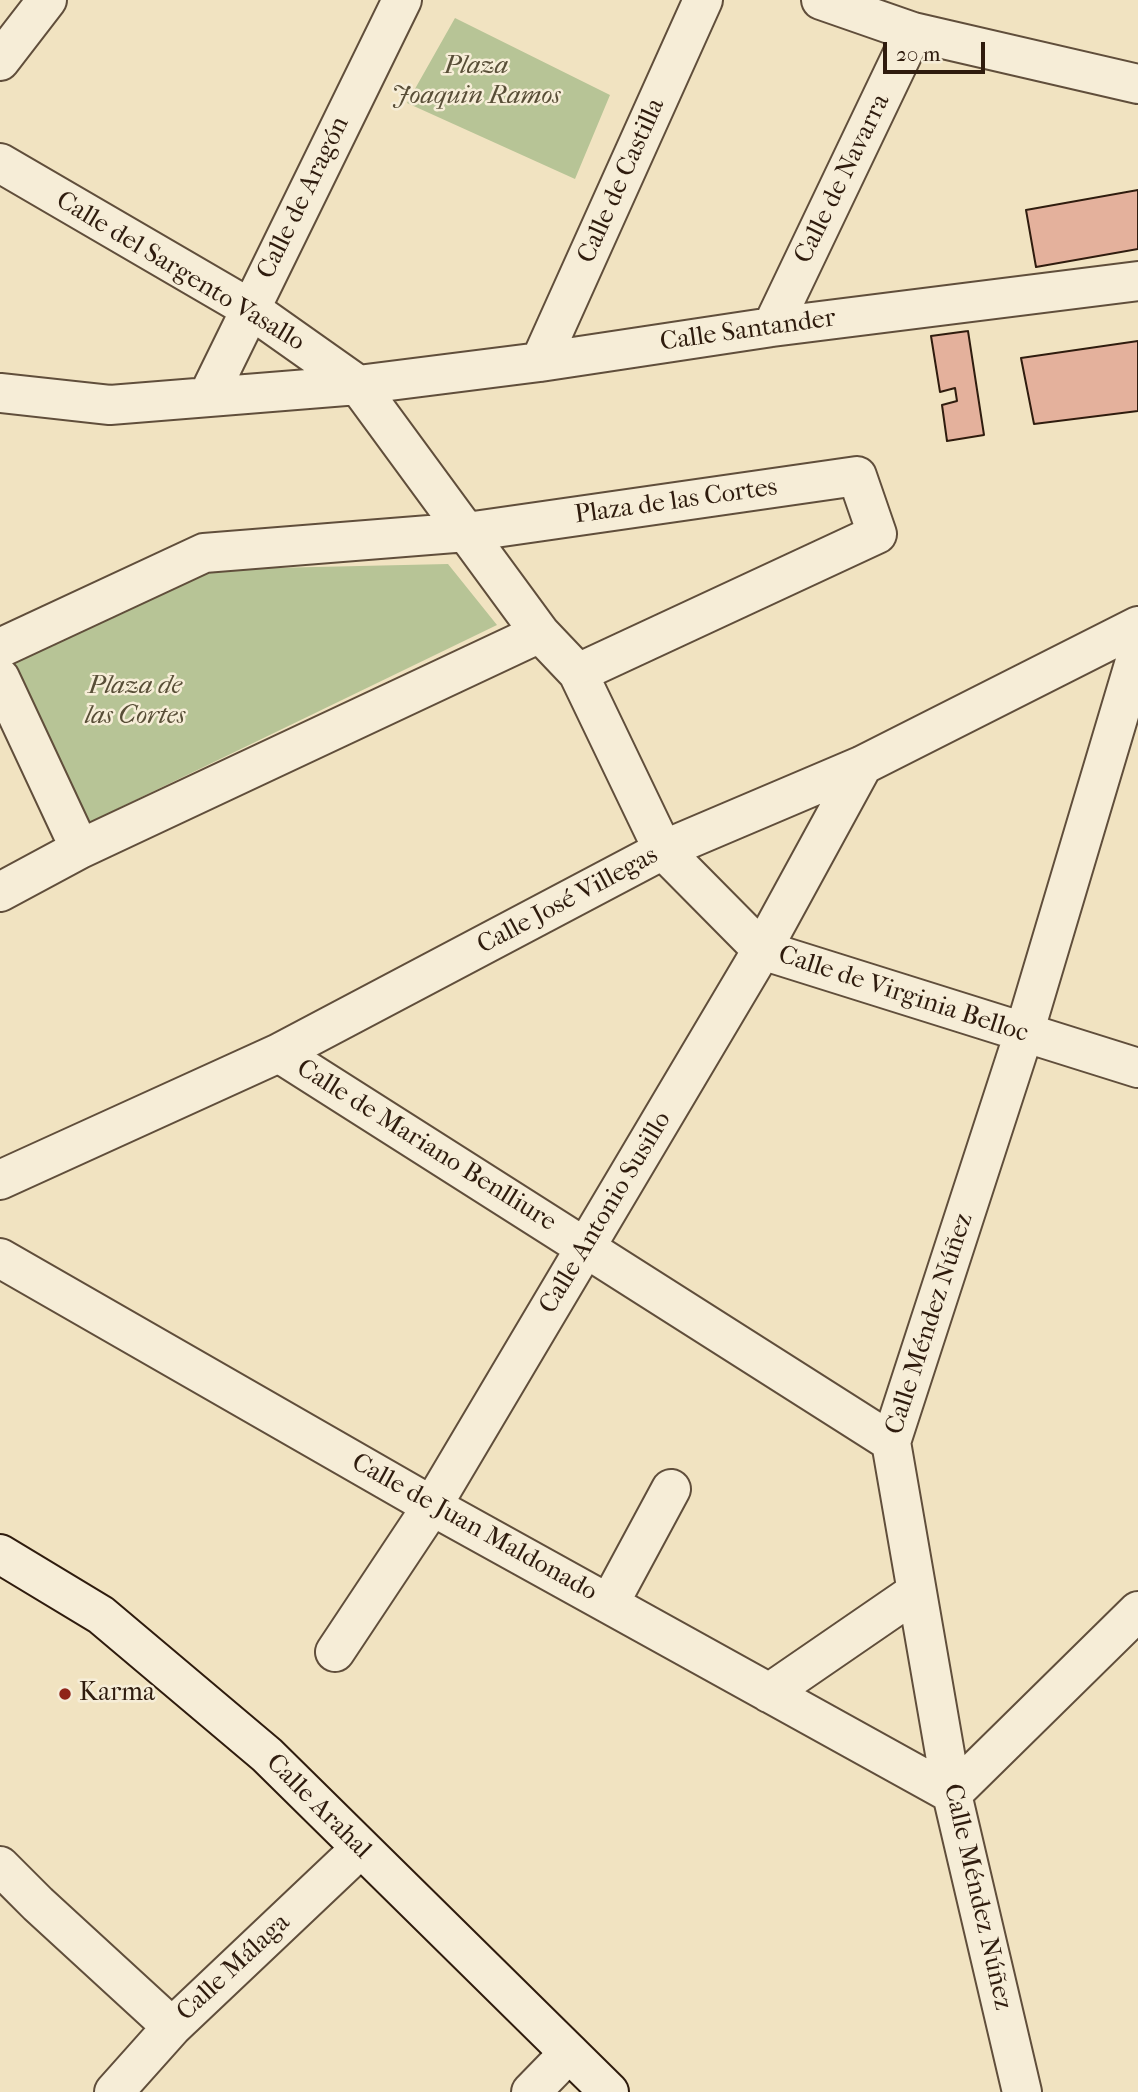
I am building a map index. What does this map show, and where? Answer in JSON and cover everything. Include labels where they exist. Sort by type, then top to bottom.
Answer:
[{"type":"street","points":[[0,61],[47,0]]},
{"type":"street","name":"Calle de Aragón","points":[[208,396],[401,0]]},
{"type":"street","name":"Calle de Castilla","points":[[541,362],[703,0]]},
{"type":"street","points":[[821,0],[913,32],[1138,84]]},
{"type":"street","name":"Calle de Navarra","points":[[772,327],[913,32]]},
{"type":"street","name":"Calle del Sargento Vasallo","points":[[0,163],[249,309],[358,385],[540,633]]},
{"type":"street","name":"Calle Santander","points":[[0,393],[110,405],[358,385],[541,362],[772,327],[1138,281]]},
{"type":"street","name":"Plaza de las Cortes","points":[[0,648],[204,552],[467,532],[857,476],[877,534],[578,673]]},
{"type":"street","name":"Calle José Villegas","points":[[0,1180],[279,1053],[663,850],[863,765],[1138,626]]},
{"type":"street","points":[[0,892],[80,849],[540,633]]},
{"type":"street","name":"Calle de Virginia Belloc","points":[[540,633],[578,673],[663,850],[762,950],[1138,1068]]},
{"type":"street","name":"Calle Méndez Núñez","points":[[1022,2092],[952,1794],[891,1442],[1024,1033],[1138,651]]},
{"type":"street","points":[[0,678],[80,849]]},
{"type":"street","name":"Calle Antonio Susillo","points":[[335,1652],[432,1506],[762,950],[863,765]]},
{"type":"street","name":"Calle de Mariano Benlliure","points":[[279,1053],[891,1442]]},
{"type":"street","name":"Calle de Juan Maldonado","points":[[0,1258],[432,1506],[952,1794]]},
{"type":"street","points":[[609,1604],[671,1489]]},
{"type":"street","name":"Calle Arahal","points":[[0,1553],[101,1615],[267,1755],[609,2092]]},
{"type":"street","points":[[769,1693],[916,1592]]},
{"type":"street","points":[[952,1794],[1138,1611]]},
{"type":"street","name":"Calle Málaga","points":[[114,2092],[172,2027],[360,1849]]},
{"type":"street","points":[[0,1866],[172,2027]]},
{"type":"street","points":[[0,1893],[38,1904]]},
{"type":"street","points":[[531,2092],[569,2053]]},
{"type":"green space","name":"Plaza Joaquin Ramos","points":[[455,18],[610,95],[575,179],[407,103]]},
{"type":"green space","name":"Plaza de las Cortes","points":[[448,564],[497,625],[90,822],[10,662],[193,577],[227,569]]},
{"type":"building","points":[[1138,190],[1138,249],[1036,267],[1026,210]]},
{"type":"building","points":[[968,331],[984,435],[947,441],[942,405],[957,401],[955,388],[940,392],[931,336]]},
{"type":"building","points":[[1138,341],[1138,411],[1034,424],[1021,358]]},
{"type":"place","name":"Karma","points":[[65,1694]]}]
